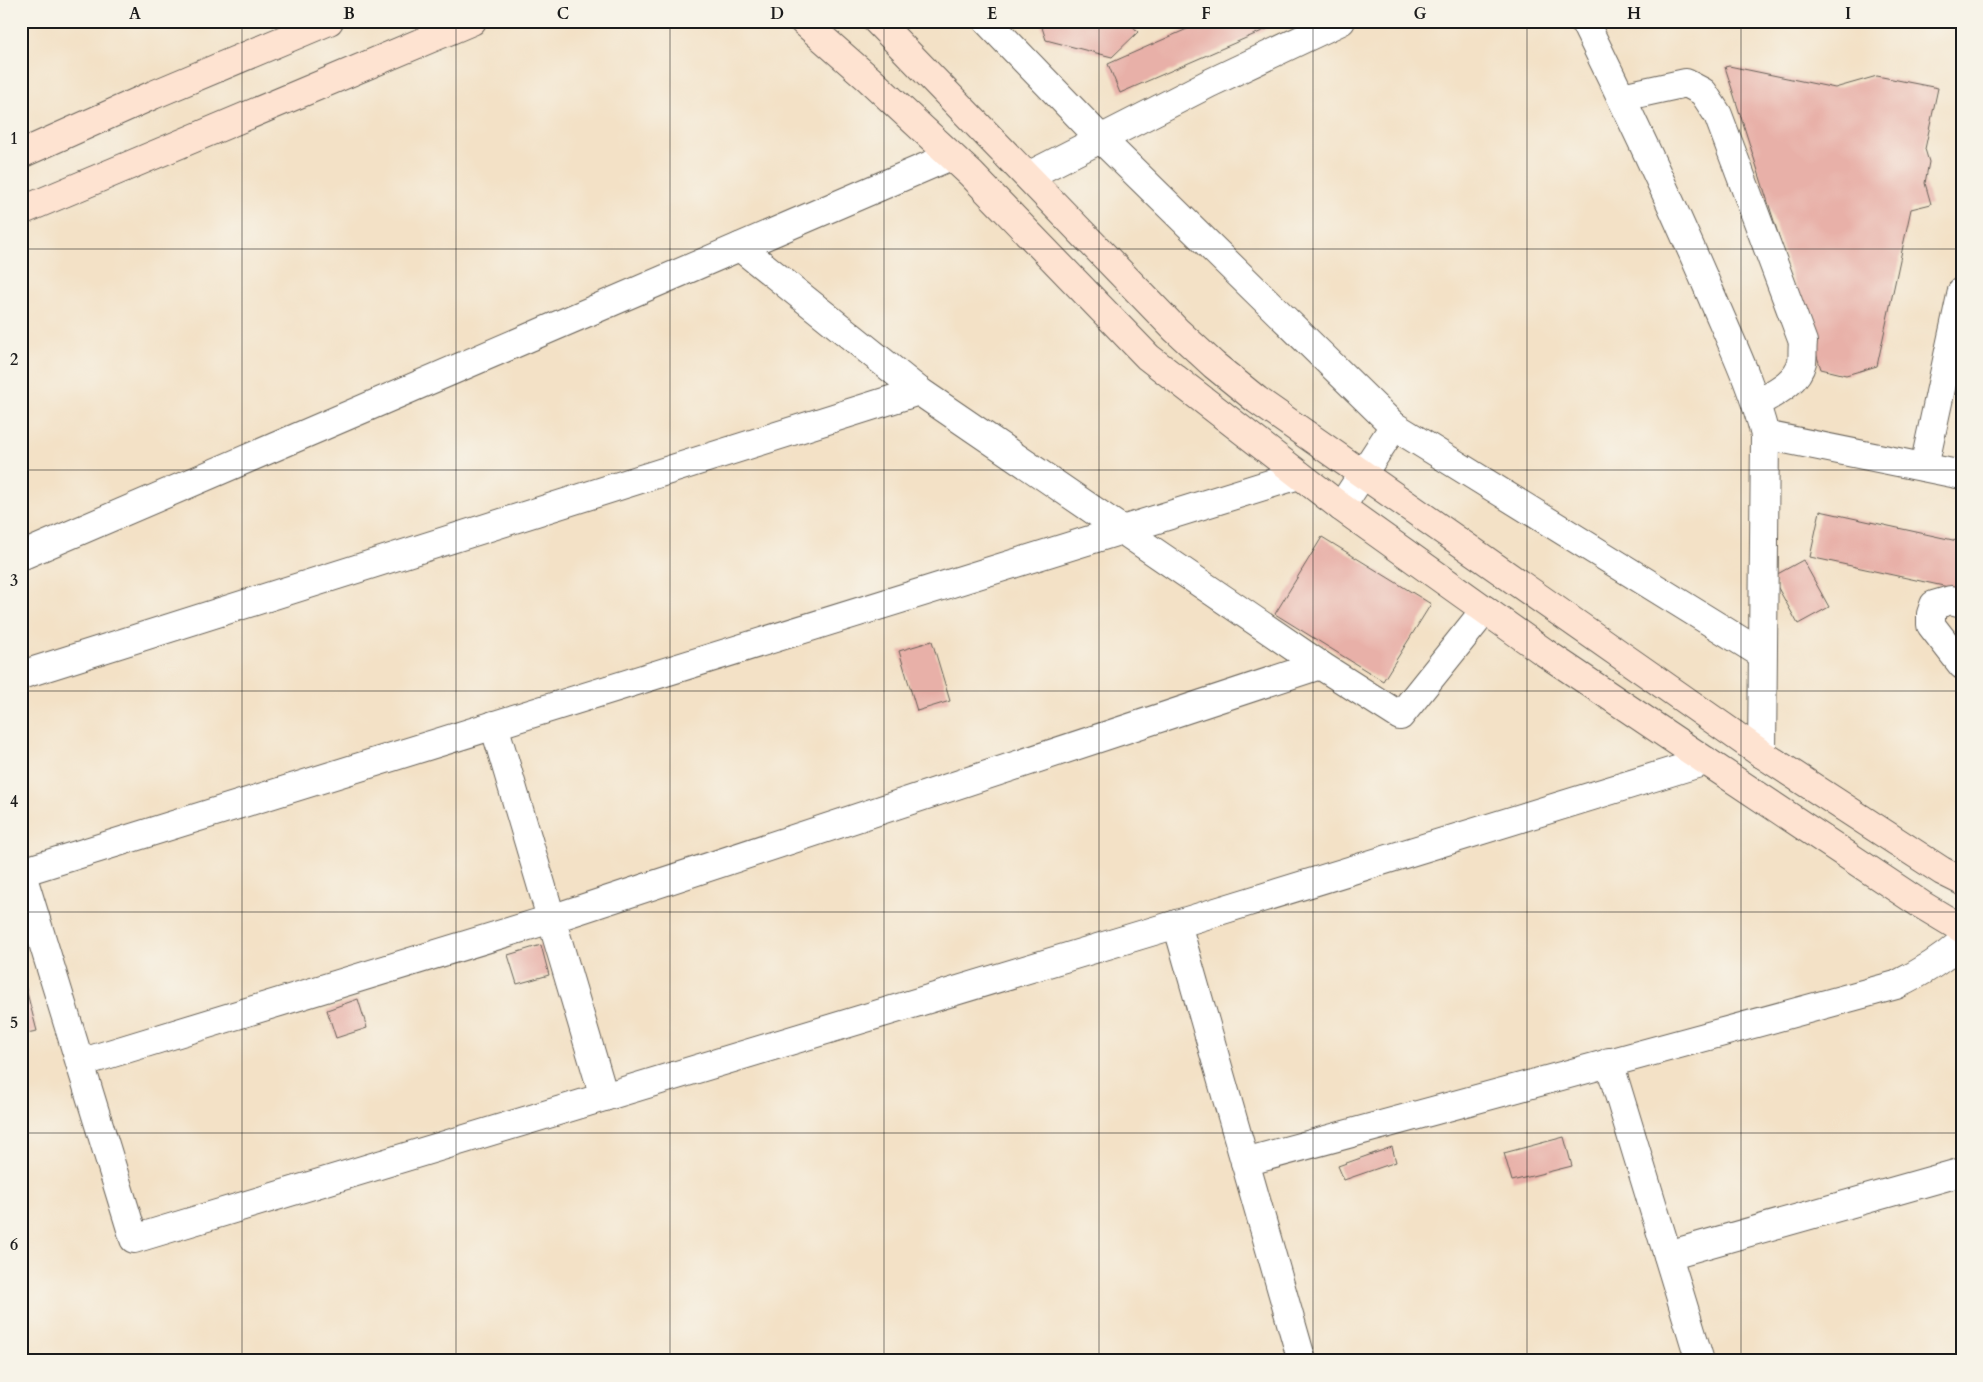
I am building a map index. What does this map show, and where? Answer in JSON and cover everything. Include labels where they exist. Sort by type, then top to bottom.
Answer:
[{"type":"main road","points":[[21,154],[153,95],[329,21]]},
{"type":"main road","points":[[21,211],[472,21]]},
{"type":"main road","points":[[802,21],[869,79],[952,156],[1148,357],[1341,507],[1485,610],[1706,762],[1922,905],[1962,929]]},
{"type":"main road","points":[[877,21],[1124,278],[1214,365],[1257,400],[1360,474],[1762,754],[1952,876],[1922,905]]},
{"type":"street","points":[[987,21],[1101,139],[1394,426],[1762,654]]},
{"type":"street","points":[[1028,176],[1210,83],[1342,21]]},
{"type":"street","points":[[1584,21],[1622,98],[1701,270],[1757,403],[1765,435],[1762,754]]},
{"type":"street","points":[[1622,98],[1686,83],[1703,92],[1718,115],[1803,342],[1802,363],[1793,379],[1777,392],[1757,403]]},
{"type":"street","points":[[21,556],[952,156]]},
{"type":"street","points":[[740,247],[919,391],[1320,666],[1400,716],[1485,610]]},
{"type":"street","points":[[1924,467],[1962,291]]},
{"type":"street","points":[[21,675],[919,391]]},
{"type":"street","points":[[1341,507],[1360,474],[1394,426]]},
{"type":"street","points":[[1765,435],[1962,475]]},
{"type":"street","points":[[1299,475],[21,871],[134,1239],[1706,762]]},
{"type":"street","points":[[1962,603],[1950,600],[1934,605],[1931,614],[1931,625],[1962,665]]},
{"type":"street","points":[[80,1063],[552,920],[1320,666]]},
{"type":"street","points":[[494,725],[604,1097]]},
{"type":"street","points":[[1177,924],[1302,1361]]},
{"type":"street","points":[[1245,1162],[1896,985],[1924,972],[1944,959],[1962,942]]},
{"type":"street","points":[[1609,1062],[1700,1361]]},
{"type":"street","points":[[1668,1255],[1962,1172]]},
{"type":"building","points":[[1040,21],[1128,21],[1138,32],[1112,57],[1046,40]]},
{"type":"building","points":[[1205,21],[1285,21],[1120,93],[1108,64]]},
{"type":"building","points":[[1729,66],[1835,88],[1877,76],[1938,88],[1925,149],[1929,162],[1925,183],[1931,204],[1911,209],[1877,366],[1846,375],[1821,369],[1725,67]]},
{"type":"building","points":[[1820,511],[1962,542],[1962,590],[1810,557]]},
{"type":"building","points":[[1322,537],[1431,604],[1383,681],[1275,614]]},
{"type":"building","points":[[1803,560],[1829,607],[1798,624],[1772,577]]},
{"type":"building","points":[[932,641],[950,701],[917,711],[899,651]]},
{"type":"building","points":[[541,945],[549,975],[517,984],[508,955]]},
{"type":"building","points":[[21,970],[37,1031],[21,1034]]},
{"type":"building","points":[[358,999],[367,1028],[336,1038],[327,1010]]},
{"type":"building","points":[[1564,1137],[1572,1166],[1512,1181],[1504,1153]]},
{"type":"building","points":[[1392,1147],[1396,1162],[1344,1180],[1338,1166]]}]
